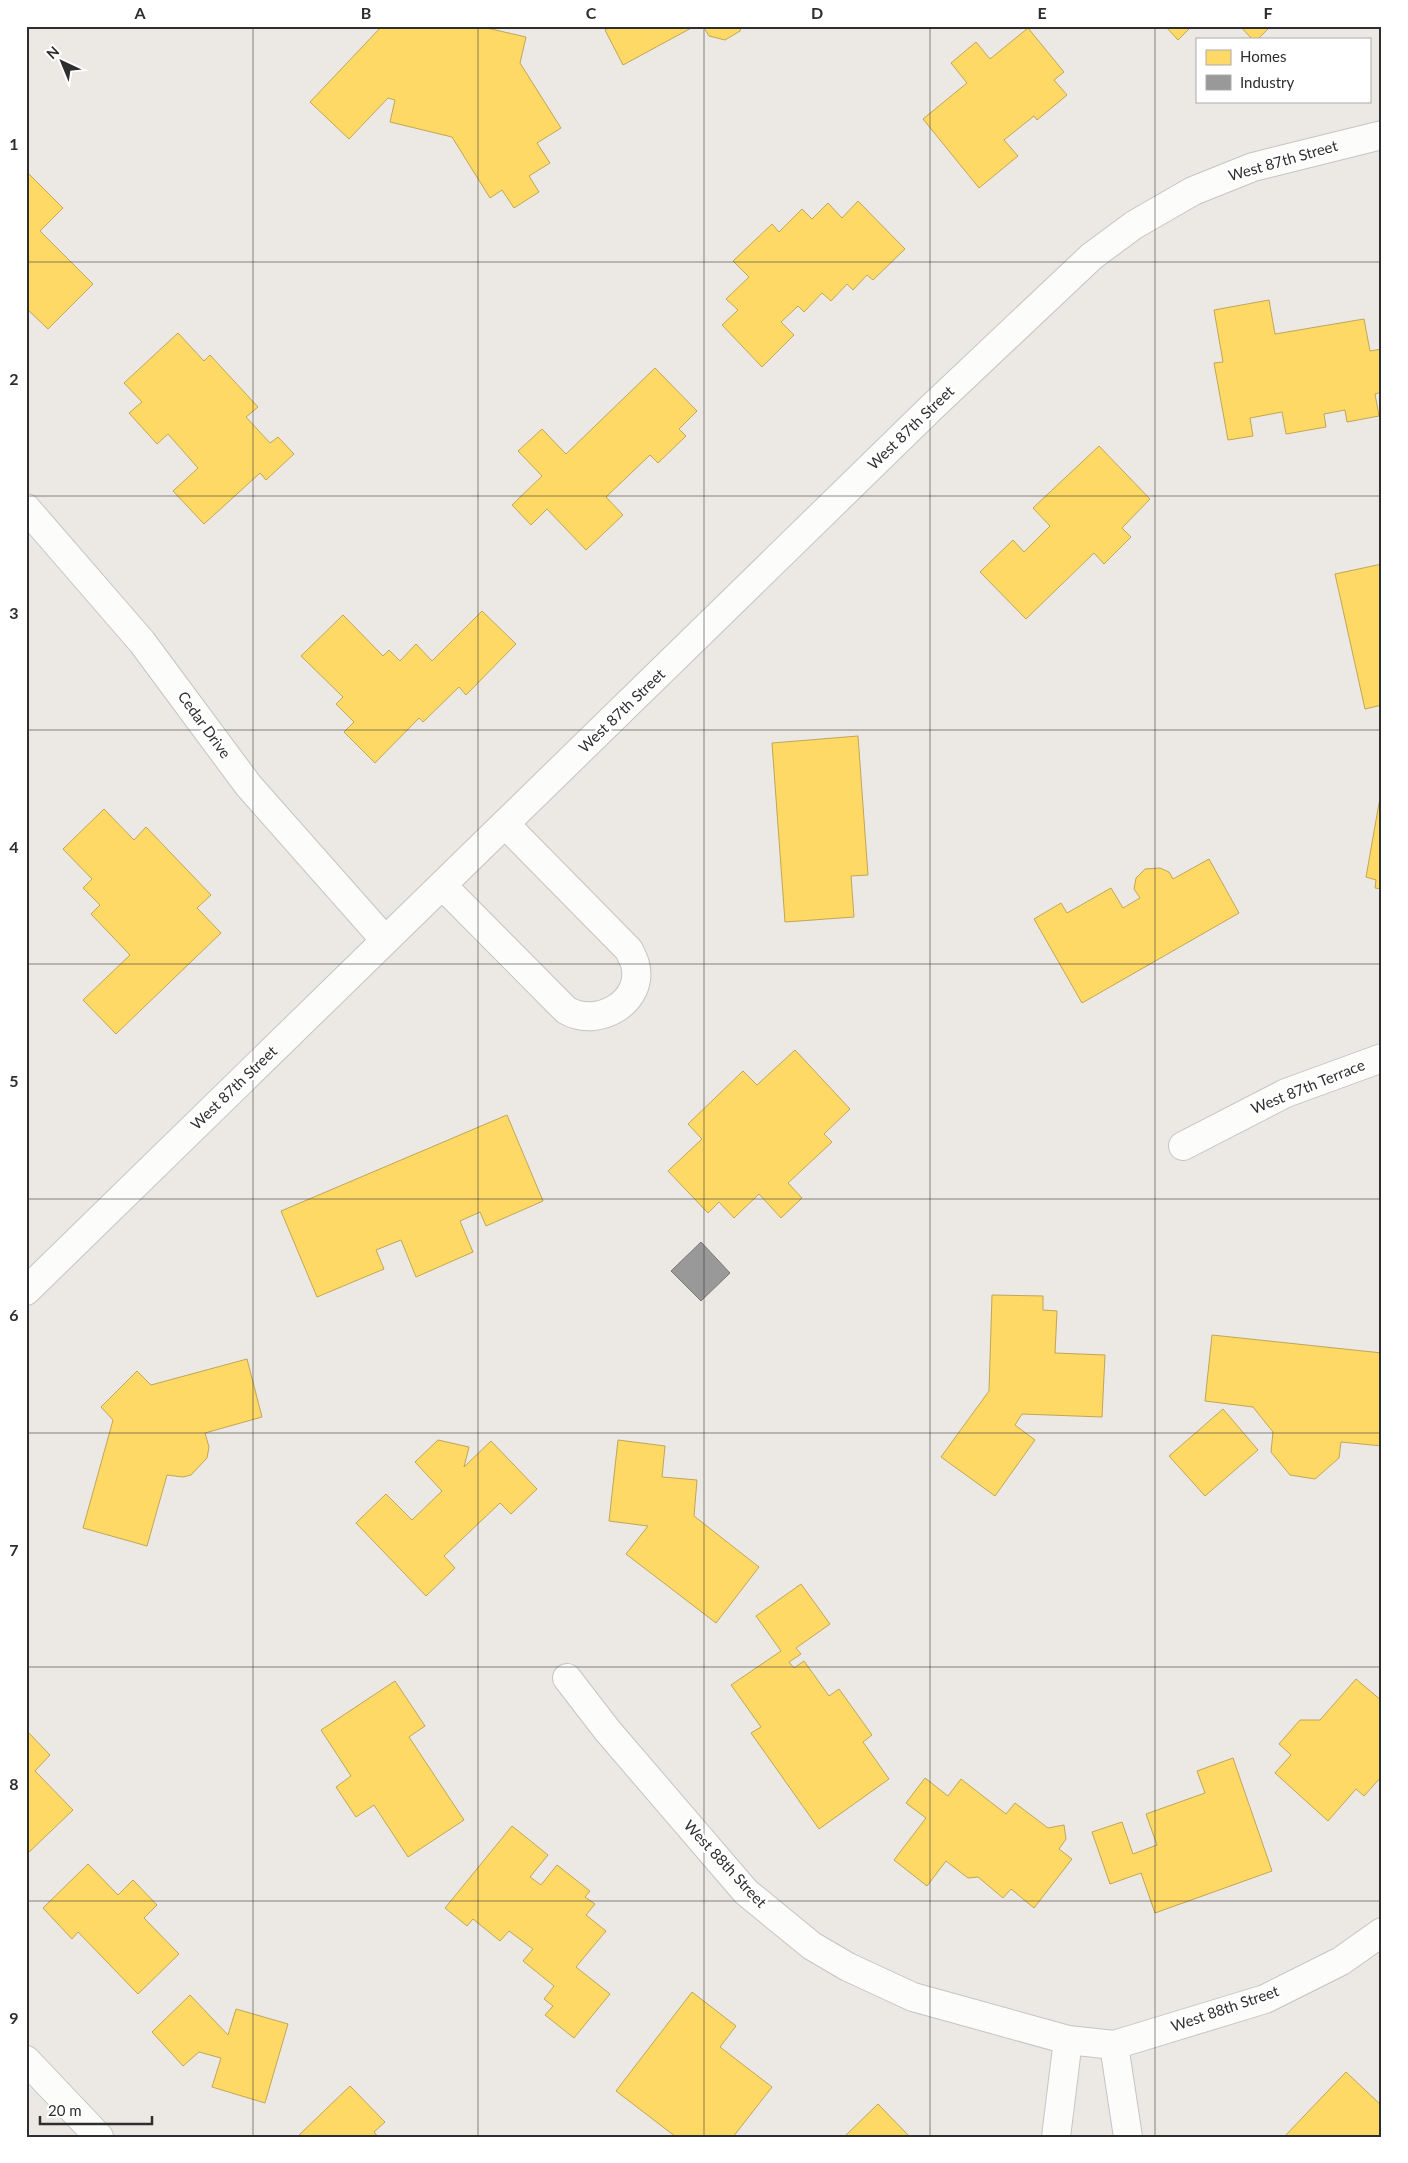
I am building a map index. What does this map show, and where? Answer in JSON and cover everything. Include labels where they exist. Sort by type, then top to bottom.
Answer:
[{"type":"street","name":"West 87th Street","points":[[26,1291],[385,940],[506,825],[931,408],[1092,256],[1134,224],[1193,190],[1253,167],[1382,135]]},
{"type":"street","name":"Cedar Drive","points":[[26,508],[142,642],[248,785],[385,940]]},
{"type":"street","points":[[443,886],[566,1010],[576,1016],[589,1018],[609,1012],[626,1001],[635,984],[636,966],[629,950],[506,825]]},
{"type":"street","name":"West 87th Terrace","points":[[1183,1146],[1286,1093],[1382,1058]]},
{"type":"street","name":"West 88th Street","points":[[567,1678],[607,1730],[746,1892],[812,1946],[848,1968],[913,1997],[1068,2040],[1114,2045],[1265,1998],[1341,1961],[1382,1932]]},
{"type":"street","points":[[1056,2137],[1068,2040]]},
{"type":"street","points":[[1114,2045],[1128,2137]]},
{"type":"street","points":[[26,2060],[100,2137]]},
{"type":"building: Homes","points":[[382,26],[478,26],[526,37],[520,63],[561,128],[537,143],[550,163],[529,176],[539,192],[514,208],[502,190],[490,198],[452,137],[390,122],[395,100],[388,98],[349,139],[310,102]]},
{"type":"building: Homes","points":[[612,26],[695,26],[623,65],[605,30]]},
{"type":"building: Homes","points":[[703,26],[741,26],[740,31],[725,40],[709,36]]},
{"type":"building: Homes","points":[[1165,26],[1192,26],[1178,40]]},
{"type":"building: Homes","points":[[1240,26],[1271,26],[1259,38],[1251,38]]},
{"type":"building: Homes","points":[[1028,28],[1064,72],[1054,80],[1067,95],[1037,120],[1034,116],[1004,140],[1018,156],[979,188],[923,119],[967,83],[951,63],[976,42],[990,59]]},
{"type":"building: Homes","points":[[29,174],[63,208],[40,231],[93,284],[48,329],[26,308],[26,177]]},
{"type":"building: Homes","points":[[858,201],[905,249],[873,280],[867,275],[853,290],[847,284],[831,301],[822,293],[804,312],[798,306],[781,322],[794,335],[762,367],[722,325],[738,310],[726,299],[749,277],[733,261],[772,224],[779,232],[802,209],[812,219],[828,203],[842,218]]},
{"type":"building: Homes","points":[[1269,300],[1275,334],[1364,319],[1370,351],[1382,349],[1382,392],[1375,394],[1379,416],[1347,422],[1345,410],[1324,414],[1326,427],[1286,434],[1282,412],[1250,418],[1253,436],[1228,440],[1214,363],[1223,362],[1214,310]]},
{"type":"building: Homes","points":[[178,333],[204,361],[210,355],[258,407],[246,417],[270,443],[278,437],[294,454],[266,480],[260,473],[204,524],[173,491],[198,468],[168,434],[157,444],[129,413],[142,402],[124,383]]},
{"type":"building: Homes","points":[[655,368],[697,411],[679,429],[686,436],[658,463],[650,455],[606,497],[623,515],[586,550],[547,509],[531,525],[512,505],[542,476],[518,451],[542,429],[566,454]]},
{"type":"building: Homes","points":[[1099,446],[1150,499],[1122,528],[1131,537],[1104,564],[1094,553],[1026,619],[980,572],[1013,540],[1024,552],[1050,526],[1033,508]]},
{"type":"building: Homes","points":[[1382,564],[1382,705],[1365,709],[1335,574]]},
{"type":"building: Homes","points":[[482,611],[516,644],[466,695],[459,687],[423,722],[419,718],[375,763],[344,732],[354,722],[336,704],[343,697],[301,656],[343,615],[383,656],[389,650],[400,661],[416,644],[432,661]]},
{"type":"building: Homes","points":[[858,736],[868,875],[851,876],[854,917],[785,922],[772,743]]},
{"type":"building: Homes","points":[[1381,792],[1382,889],[1375,888],[1376,880],[1366,877]]},
{"type":"building: Homes","points":[[104,809],[134,840],[146,827],[211,895],[197,908],[221,933],[116,1034],[83,1000],[130,955],[91,914],[100,905],[83,888],[92,879],[63,849]]},
{"type":"building: Homes","points":[[1209,859],[1239,913],[1082,1003],[1034,919],[1061,903],[1067,913],[1111,888],[1123,908],[1140,898],[1134,889],[1136,878],[1145,869],[1160,868],[1169,872],[1173,879]]},
{"type":"building: Homes","points":[[795,1050],[850,1109],[824,1134],[832,1142],[788,1183],[802,1198],[781,1218],[759,1194],[734,1218],[719,1202],[708,1213],[668,1171],[702,1139],[688,1124],[743,1071],[757,1085]]},
{"type":"building: Homes","points":[[507,1115],[543,1201],[486,1226],[480,1212],[460,1221],[473,1252],[416,1277],[401,1240],[376,1250],[384,1269],[317,1297],[281,1211]]},
{"type":"building: Homes","points":[[992,1295],[1043,1296],[1043,1310],[1057,1311],[1055,1353],[1105,1355],[1102,1417],[1022,1414],[1015,1425],[1035,1440],[995,1496],[941,1457],[989,1391]]},
{"type":"building: Homes","points":[[1212,1335],[1382,1353],[1382,1446],[1341,1442],[1339,1458],[1315,1479],[1290,1475],[1271,1452],[1273,1432],[1253,1407],[1205,1401]]},
{"type":"building: Homes","points":[[247,1359],[262,1417],[205,1433],[209,1447],[207,1458],[191,1475],[183,1477],[167,1475],[147,1546],[83,1528],[113,1420],[101,1407],[137,1371],[151,1385]]},
{"type":"building: Homes","points":[[1223,1409],[1258,1450],[1205,1496],[1169,1456]]},
{"type":"building: Homes","points":[[438,1440],[469,1447],[464,1467],[491,1441],[537,1489],[511,1514],[500,1503],[444,1556],[455,1568],[426,1596],[356,1523],[386,1494],[412,1520],[442,1491],[415,1462]]},
{"type":"building: Homes","points":[[618,1440],[665,1446],[662,1477],[697,1480],[694,1516],[759,1567],[716,1623],[626,1554],[648,1526],[609,1521]]},
{"type":"building: Homes","points":[[801,1584],[830,1624],[796,1648],[801,1654],[789,1662],[794,1668],[804,1661],[829,1696],[839,1689],[872,1735],[863,1742],[889,1779],[819,1829],[751,1733],[761,1727],[731,1685],[781,1651],[756,1616]]},
{"type":"building: Homes","points":[[1356,1679],[1382,1701],[1382,1776],[1364,1796],[1356,1789],[1328,1821],[1275,1773],[1291,1755],[1279,1744],[1300,1720],[1320,1720]]},
{"type":"building: Homes","points":[[395,1681],[425,1726],[409,1737],[464,1820],[408,1857],[374,1805],[356,1817],[336,1787],[351,1776],[321,1730]]},
{"type":"building: Homes","points":[[26,1730],[50,1755],[35,1771],[73,1810],[26,1855]]},
{"type":"building: Homes","points":[[1233,1758],[1272,1871],[1155,1913],[1141,1873],[1110,1884],[1092,1832],[1122,1822],[1133,1854],[1157,1845],[1146,1814],[1205,1793],[1197,1771]]},
{"type":"building: Homes","points":[[925,1778],[948,1796],[961,1779],[1006,1814],[1015,1803],[1048,1828],[1064,1825],[1066,1839],[1059,1849],[1072,1859],[1034,1908],[1011,1889],[1003,1898],[978,1877],[968,1878],[946,1861],[927,1886],[894,1860],[926,1818],[906,1803]]},
{"type":"building: Homes","points":[[512,1826],[548,1855],[530,1877],[541,1885],[557,1865],[590,1891],[585,1897],[595,1904],[586,1915],[606,1931],[576,1967],[610,1994],[574,2038],[545,2015],[553,2006],[544,1999],[554,1986],[523,1961],[533,1949],[509,1931],[500,1941],[473,1919],[467,1926],[445,1908]]},
{"type":"building: Homes","points":[[88,1864],[118,1895],[133,1880],[157,1905],[144,1918],[179,1954],[138,1994],[78,1932],[72,1939],[43,1908]]},
{"type":"building: Homes","points":[[692,1992],[736,2026],[720,2047],[772,2087],[733,2137],[676,2137],[616,2091]]},
{"type":"building: Homes","points":[[190,1995],[228,2035],[236,2009],[288,2024],[265,2103],[212,2087],[221,2058],[199,2052],[183,2066],[152,2032]]},
{"type":"building: Homes","points":[[1346,2072],[1382,2106],[1382,2137],[1284,2137]]},
{"type":"building: Homes","points":[[350,2086],[385,2122],[374,2132],[378,2137],[297,2137]]},
{"type":"building: Homes","points":[[878,2104],[910,2137],[844,2137]]},
{"type":"building: Industry","points":[[701,1242],[730,1273],[701,1301],[671,1271]]}]
